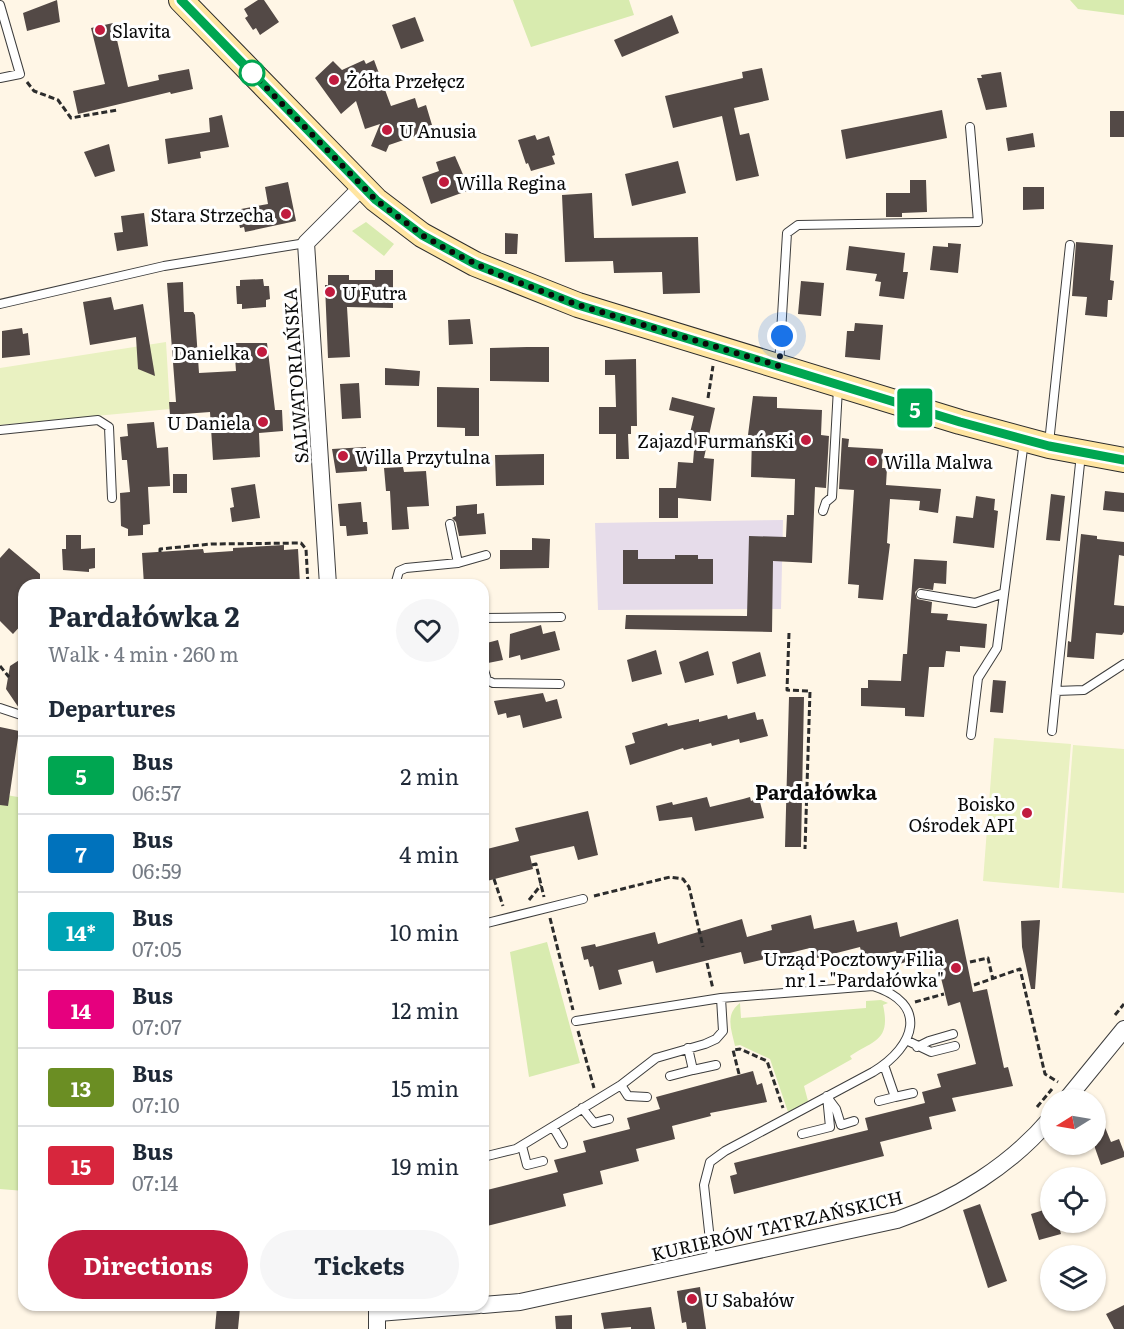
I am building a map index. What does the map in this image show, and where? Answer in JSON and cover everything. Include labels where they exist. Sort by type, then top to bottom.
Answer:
[{"type":"street","points":[[181,0],[362,187],[422,235],[492,272],[578,305],[1024,440],[1124,460]]},
{"type":"street","points":[[306,243],[362,187]]},
{"type":"street","name":"SALWATORIAŃSKA","points":[[306,243],[328,579]]},
{"type":"street","points":[[1075,1089],[1124,1029]]},
{"type":"street","name":"KURIERÓW TATRZAŃSKICH","points":[[489,1305],[520,1302],[712,1259],[870,1227],[924,1210],[952,1197],[986,1176],[1006,1161],[1040,1129]]},
{"type":"street","points":[[377,1316],[423,1311]]},
{"type":"lane","points":[[0,5],[20,74],[0,78]]},
{"type":"lane","points":[[779,366],[787,233],[798,225],[978,222],[969,127]]},
{"type":"lane","points":[[0,304],[164,266],[306,243]]},
{"type":"lane","points":[[1049,446],[1070,245]]},
{"type":"lane","points":[[824,511],[826,502],[832,497],[838,384]]},
{"type":"lane","points":[[0,430],[98,420],[109,427],[112,498]]},
{"type":"lane","points":[[971,735],[978,678],[998,648],[1024,440]]},
{"type":"lane","points":[[1052,731],[1082,453]]},
{"type":"lane","points":[[450,524],[458,563]]},
{"type":"lane","points":[[397,579],[399,571],[406,568],[458,563],[486,555]]},
{"type":"lane","points":[[921,594],[975,603],[1004,593]]},
{"type":"lane","points":[[489,618],[561,617]]},
{"type":"lane","points":[[1056,691],[1084,690],[1124,664]]},
{"type":"lane","points":[[489,681],[493,683],[560,684]]},
{"type":"lane","points":[[0,708],[18,714]]},
{"type":"lane","points":[[489,923],[583,899]]},
{"type":"lane","points":[[576,1022],[719,999],[873,986],[894,995],[905,1005],[911,1028],[908,1041],[894,1058],[725,1151],[710,1162],[704,1185],[712,1259]]},
{"type":"lane","points":[[489,1155],[522,1146],[621,1084],[656,1058],[716,1039],[723,1031],[719,999]]},
{"type":"lane","points":[[917,1047],[953,1034]]},
{"type":"lane","points":[[908,1041],[931,1052],[955,1046]]},
{"type":"lane","points":[[688,1048],[693,1070]]},
{"type":"lane","points":[[670,1076],[716,1065]]},
{"type":"lane","points":[[884,1065],[895,1097]]},
{"type":"lane","points":[[621,1084],[628,1096],[647,1098]]},
{"type":"lane","points":[[879,1101],[913,1093]]},
{"type":"lane","points":[[827,1096],[836,1109],[841,1125],[854,1121]]},
{"type":"lane","points":[[802,1134],[830,1127],[827,1096]]},
{"type":"lane","points":[[582,1108],[594,1123],[609,1119]]},
{"type":"lane","points":[[553,1127],[563,1144]]},
{"type":"lane","points":[[522,1146],[527,1165],[543,1161]]},
{"type":"path","points":[[20,74],[34,91],[58,100],[71,118],[117,110]]},
{"type":"path","points":[[708,398],[714,361]]},
{"type":"path","points":[[160,552],[160,549],[301,543],[304,545],[308,579]]},
{"type":"path","points":[[789,633],[787,690],[810,691],[805,849]]},
{"type":"path","points":[[0,666],[9,677]]},
{"type":"path","points":[[532,864],[536,864],[547,909]]},
{"type":"path","points":[[583,899],[670,877],[683,879],[689,887],[703,947]]},
{"type":"path","points":[[494,879],[501,904],[510,918]]},
{"type":"path","points":[[552,927],[576,1022]]},
{"type":"path","points":[[970,962],[988,958],[993,980]]},
{"type":"path","points":[[707,963],[719,999]]},
{"type":"path","points":[[974,985],[1020,969],[1045,1074],[1058,1082],[1035,1110]]},
{"type":"path","points":[[905,1005],[944,994]]},
{"type":"path","points":[[580,1041],[591,1083],[600,1097]]},
{"type":"path","points":[[739,1074],[733,1050],[740,1048],[767,1061],[786,1119]]},
{"type":"shaded area","points":[[783,520],[781,609],[598,610],[595,523]]},
{"type":"green space","points":[[513,0],[629,0],[634,15],[531,47]]},
{"type":"green space","points":[[1070,0],[1124,0],[1124,15],[1078,9]]},
{"type":"green space","points":[[366,222],[394,244],[384,256],[352,231]]},
{"type":"green space","points":[[166,342],[170,409],[0,425],[0,368]]},
{"type":"green space","name":"Boisko Ośrodek API","points":[[994,738],[1071,744],[1059,888],[983,881]]},
{"type":"green space","name":"Boisko Ośrodek API","points":[[1073,745],[1124,749],[1124,893],[1062,888]]},
{"type":"green space","points":[[0,794],[18,797],[18,1190],[0,1189]]},
{"type":"green space","points":[[547,942],[580,1063],[529,1077],[510,952]]},
{"type":"green space","points":[[881,1000],[888,1003],[883,1005],[885,1026],[878,1038],[850,1056],[852,1059],[804,1086],[808,1101],[788,1112],[770,1059],[740,1045],[735,1046],[731,1018],[740,1003],[741,1018],[866,1008],[866,1001]]},
{"type":"building","points":[[57,0],[60,22],[27,31],[23,13]]},
{"type":"building","points":[[258,0],[264,0],[279,22],[260,35],[256,28],[253,30],[245,18],[248,16],[244,9]]},
{"type":"building","points":[[672,15],[679,33],[622,57],[614,40]]},
{"type":"building","points":[[415,17],[424,41],[401,49],[392,25]]},
{"type":"building","points":[[113,23],[128,87],[159,80],[158,75],[189,69],[193,89],[171,94],[170,92],[78,114],[73,91],[105,84],[91,28]]},
{"type":"building","points":[[364,60],[366,64],[374,60],[391,106],[415,98],[418,108],[426,105],[432,125],[425,127],[427,132],[389,145],[386,152],[371,146],[380,124],[365,129],[356,101],[341,114],[315,78],[333,61],[342,70]]},
{"type":"building","points":[[762,68],[769,100],[734,108],[740,135],[749,133],[759,176],[736,181],[722,116],[673,128],[665,96],[743,78],[742,72]]},
{"type":"building","points":[[1001,72],[1007,107],[986,110],[977,78],[982,78],[981,75]]},
{"type":"building","points":[[942,110],[947,138],[846,159],[841,130]]},
{"type":"building","points":[[1110,111],[1124,111],[1124,137],[1110,137]]},
{"type":"building","points":[[222,115],[229,147],[200,152],[201,158],[168,164],[165,139],[210,132],[209,118]]},
{"type":"building","points":[[1033,133],[1035,147],[1008,151],[1006,138]]},
{"type":"building","points":[[535,135],[537,140],[549,136],[555,155],[552,156],[555,164],[531,171],[528,163],[526,164],[518,140]]},
{"type":"building","points":[[109,144],[115,171],[95,177],[84,152]]},
{"type":"building","name":"Willa Regina","points":[[455,156],[468,186],[465,187],[467,191],[431,204],[422,177],[439,171],[436,162]]},
{"type":"building","points":[[678,161],[686,193],[632,206],[625,174]]},
{"type":"building","points":[[910,180],[926,180],[927,212],[902,213],[902,217],[886,217],[886,193],[910,193]]},
{"type":"building","points":[[288,182],[296,221],[245,232],[244,227],[240,228],[237,214],[241,213],[241,209],[268,204],[265,187]]},
{"type":"building","points":[[1023,187],[1044,187],[1044,209],[1023,210]]},
{"type":"building","points":[[592,193],[594,238],[698,237],[700,293],[663,294],[662,272],[614,273],[613,261],[565,262],[562,195]]},
{"type":"building","points":[[144,213],[148,246],[117,251],[114,233],[123,232],[121,216]]},
{"type":"building","points":[[505,233],[518,234],[517,254],[505,254]]},
{"type":"building","points":[[1076,242],[1113,245],[1110,280],[1114,281],[1112,300],[1108,300],[1107,317],[1085,315],[1087,297],[1072,296]]},
{"type":"building","points":[[948,243],[961,244],[958,273],[930,270],[933,246],[948,247]]},
{"type":"building","points":[[849,246],[905,253],[903,272],[908,272],[904,299],[879,296],[881,282],[875,281],[877,274],[846,270]]},
{"type":"building","points":[[375,270],[393,270],[393,308],[347,307],[350,357],[328,358],[325,285],[328,285],[328,275],[349,275],[349,280],[375,280]]},
{"type":"building","points":[[263,279],[264,286],[269,286],[270,299],[266,300],[266,307],[242,309],[242,304],[237,304],[236,286],[240,286],[240,280]]},
{"type":"building","points":[[801,281],[824,283],[821,316],[798,314]]},
{"type":"building","points":[[183,282],[184,312],[193,312],[195,315],[199,373],[236,371],[234,343],[267,343],[275,410],[282,410],[283,431],[259,433],[260,457],[213,460],[210,412],[170,415],[169,402],[176,402],[167,283]]},
{"type":"building","points":[[111,297],[114,310],[143,304],[155,376],[138,369],[136,337],[90,345],[83,302]]},
{"type":"building","points":[[470,319],[473,344],[449,345],[448,320]]},
{"type":"building","points":[[855,323],[883,325],[880,360],[845,357],[847,331],[854,331]]},
{"type":"building","points":[[22,328],[23,334],[28,333],[30,355],[2,358],[2,331]]},
{"type":"building","points":[[549,347],[549,382],[490,381],[490,348]]},
{"type":"building","points":[[636,359],[637,426],[631,426],[631,434],[628,434],[629,459],[616,459],[616,434],[599,434],[599,407],[616,407],[615,375],[605,375],[605,360]]},
{"type":"building","points":[[385,368],[420,371],[419,386],[385,385]]},
{"type":"building","points":[[359,383],[361,418],[342,419],[340,384]]},
{"type":"building","points":[[437,387],[479,388],[479,436],[465,436],[465,428],[437,427]]},
{"type":"building","points":[[753,396],[777,397],[777,408],[822,410],[821,435],[829,436],[826,488],[815,487],[812,563],[773,561],[772,632],[625,629],[626,615],[747,616],[749,536],[786,537],[787,515],[794,515],[795,479],[751,477],[752,436],[748,435]]},
{"type":"building","points":[[672,397],[715,408],[704,458],[714,459],[711,501],[678,498],[678,518],[659,518],[659,488],[676,488],[678,462],[693,463],[695,438],[689,437],[694,416],[669,410]]},
{"type":"building","points":[[154,422],[157,448],[168,447],[170,486],[148,487],[150,524],[143,525],[143,535],[128,536],[128,529],[121,526],[120,493],[130,492],[127,460],[122,460],[120,437],[128,436],[127,424]]},
{"type":"building","points":[[842,438],[849,439],[848,447],[883,449],[882,468],[887,468],[886,485],[941,489],[938,513],[919,510],[920,501],[890,499],[887,543],[890,544],[883,600],[858,598],[859,585],[848,584],[854,490],[839,489]]},
{"type":"building","points":[[366,447],[367,471],[336,473],[332,449]]},
{"type":"building","points":[[544,454],[544,485],[496,486],[495,455]]},
{"type":"building","points":[[403,467],[404,472],[426,471],[429,506],[407,507],[409,529],[392,530],[390,491],[386,491],[384,468]]},
{"type":"building","points":[[173,474],[187,474],[187,493],[173,493]]},
{"type":"building","points":[[255,484],[260,518],[232,522],[230,508],[234,507],[231,488]]},
{"type":"building","points":[[1105,491],[1124,493],[1124,512],[1103,510]]},
{"type":"building","points":[[1051,494],[1065,496],[1060,541],[1046,540]]},
{"type":"building","points":[[976,496],[995,499],[994,510],[998,511],[994,548],[953,543],[956,516],[973,518]]},
{"type":"building","points":[[361,502],[363,522],[367,522],[368,534],[347,536],[346,526],[340,526],[338,504]]},
{"type":"building","points":[[477,504],[477,514],[484,513],[486,534],[459,536],[456,522],[452,518],[456,516],[456,506]]},
{"type":"building","points":[[1081,534],[1097,536],[1097,539],[1124,542],[1124,556],[1119,555],[1114,605],[1124,606],[1124,632],[1122,635],[1096,633],[1094,659],[1067,657],[1068,641],[1071,642]]},
{"type":"building","points":[[66,535],[81,535],[81,549],[95,548],[95,568],[89,569],[89,572],[63,570],[62,549],[66,549]]},
{"type":"building","points":[[532,538],[550,539],[549,568],[500,569],[500,550],[532,550]]},
{"type":"building","points":[[284,545],[284,550],[298,549],[300,579],[144,579],[142,553],[203,549],[204,553],[233,551],[233,548]]},
{"type":"building","points":[[9,548],[40,574],[40,579],[18,579],[18,629],[13,634],[0,621],[0,558]]},
{"type":"building","points":[[623,550],[638,550],[638,559],[675,559],[675,555],[698,555],[698,559],[713,559],[713,584],[623,584]]},
{"type":"building","points":[[914,559],[947,561],[946,584],[934,583],[933,590],[919,588],[915,592],[917,599],[932,602],[931,613],[948,614],[947,620],[987,624],[985,648],[960,646],[960,652],[946,651],[944,667],[929,667],[924,717],[905,716],[905,708],[861,706],[861,688],[868,688],[868,680],[901,681],[903,654],[907,654]]},
{"type":"building","points":[[541,625],[543,634],[555,631],[560,650],[521,660],[520,655],[509,658],[510,634]]},
{"type":"building","points":[[498,640],[503,660],[489,663],[489,642]]},
{"type":"building","points":[[656,650],[662,674],[632,682],[627,660]]},
{"type":"building","points":[[708,651],[714,675],[685,683],[679,662]]},
{"type":"building","points":[[760,652],[766,676],[737,684],[732,662]]},
{"type":"building","points":[[18,661],[18,707],[6,689],[10,666]]},
{"type":"building","points":[[993,680],[1006,681],[1003,713],[990,712]]},
{"type":"building","points":[[543,693],[546,702],[557,699],[562,718],[523,728],[520,715],[507,718],[506,713],[498,715],[494,701]]},
{"type":"building","points":[[789,697],[804,697],[801,847],[785,847]]},
{"type":"building","points":[[755,712],[757,720],[763,719],[768,736],[740,743],[739,739],[712,746],[711,743],[684,750],[683,748],[630,765],[625,746],[635,743],[632,733],[667,723],[668,726],[699,719],[699,722],[727,715],[728,719]]},
{"type":"building","points":[[0,727],[18,731],[18,738],[8,806],[0,805]]},
{"type":"building","points":[[707,797],[710,807],[750,797],[751,801],[759,798],[764,818],[695,831],[692,817],[659,821],[656,806],[672,802],[673,805]]},
{"type":"building","points":[[588,811],[598,855],[578,860],[574,846],[530,856],[533,869],[489,880],[489,848],[519,841],[515,828]]},
{"type":"building","points":[[811,915],[814,929],[854,920],[857,932],[897,922],[900,937],[958,919],[973,992],[987,989],[1004,1068],[1008,1067],[1013,1086],[952,1098],[956,1111],[929,1117],[932,1129],[880,1142],[884,1156],[734,1194],[730,1176],[737,1174],[734,1163],[868,1130],[865,1118],[925,1103],[922,1092],[941,1087],[937,1074],[976,1064],[960,1002],[948,1006],[935,954],[899,964],[896,951],[863,959],[860,947],[813,959],[810,948],[744,964],[741,952],[656,973],[653,961],[618,970],[622,984],[599,990],[593,966],[590,967],[588,959],[584,960],[581,947],[595,944],[596,947],[655,932],[658,944],[742,919],[747,937],[772,930],[771,925]]},
{"type":"building","points":[[1040,920],[1035,989],[1031,989],[1022,947],[1021,921]]},
{"type":"building","points":[[753,1071],[757,1085],[762,1083],[767,1102],[710,1113],[711,1116],[672,1126],[675,1139],[636,1149],[639,1161],[600,1171],[603,1184],[563,1194],[566,1206],[489,1225],[489,1189],[558,1172],[554,1160],[586,1152],[583,1141],[630,1129],[627,1118],[660,1109],[656,1097]]},
{"type":"building","points":[[1106,1130],[1111,1142],[1119,1139],[1124,1157],[1101,1165],[1097,1155],[1106,1155]]},
{"type":"building","points":[[980,1204],[1007,1281],[988,1288],[963,1210]]},
{"type":"building","points":[[1040,1211],[1040,1233],[1061,1234],[1039,1240],[1031,1214]]},
{"type":"building","points":[[700,1287],[706,1329],[687,1329],[686,1322],[682,1323],[677,1291]]},
{"type":"building","points":[[1124,1305],[1124,1329],[1114,1329],[1106,1314]]},
{"type":"building","points":[[651,1307],[655,1329],[631,1329],[631,1327],[604,1329],[601,1313]]},
{"type":"building","points":[[217,1311],[240,1311],[238,1329],[215,1329]]},
{"type":"building","points":[[572,1315],[572,1329],[556,1329],[555,1316]]},
{"type":"bus line","name":"5","points":[[181,0],[376,200],[422,235],[475,264],[578,305],[960,422],[1049,446],[1124,460]]},
{"type":"place","name":"Slavita","points":[[100,30]]},
{"type":"place","name":"Żółta Przełęcz","points":[[334,80]]},
{"type":"place","name":"U Anusia","points":[[387,130]]},
{"type":"place","name":"Willa Regina","points":[[444,182]]},
{"type":"place","name":"Stara Strzecha","points":[[286,214]]},
{"type":"place","name":"U Futra","points":[[330,292]]},
{"type":"place","name":"Danielka","points":[[262,352]]},
{"type":"place","name":"U Daniela","points":[[263,422]]},
{"type":"place","name":"Zajazd FurmańsKi","points":[[806,440]]},
{"type":"place","name":"Willa Przytulna","points":[[343,456]]},
{"type":"place","name":"Willa Malwa","points":[[872,461]]},
{"type":"place","name":"Boisko Ośrodek API","points":[[1027,813]]},
{"type":"place","name":"Urząd Pocztowy Filia nr 1 - \"Pardałówka\"","points":[[956,968]]},
{"type":"place","name":"U Sabałów","points":[[692,1299]]},
{"type":"district","name":"Pardałówka","points":[[816,791]]},
{"type":"route","points":[[252,73],[376,200],[422,235],[475,264],[578,305],[779,366],[782,336]]}]
